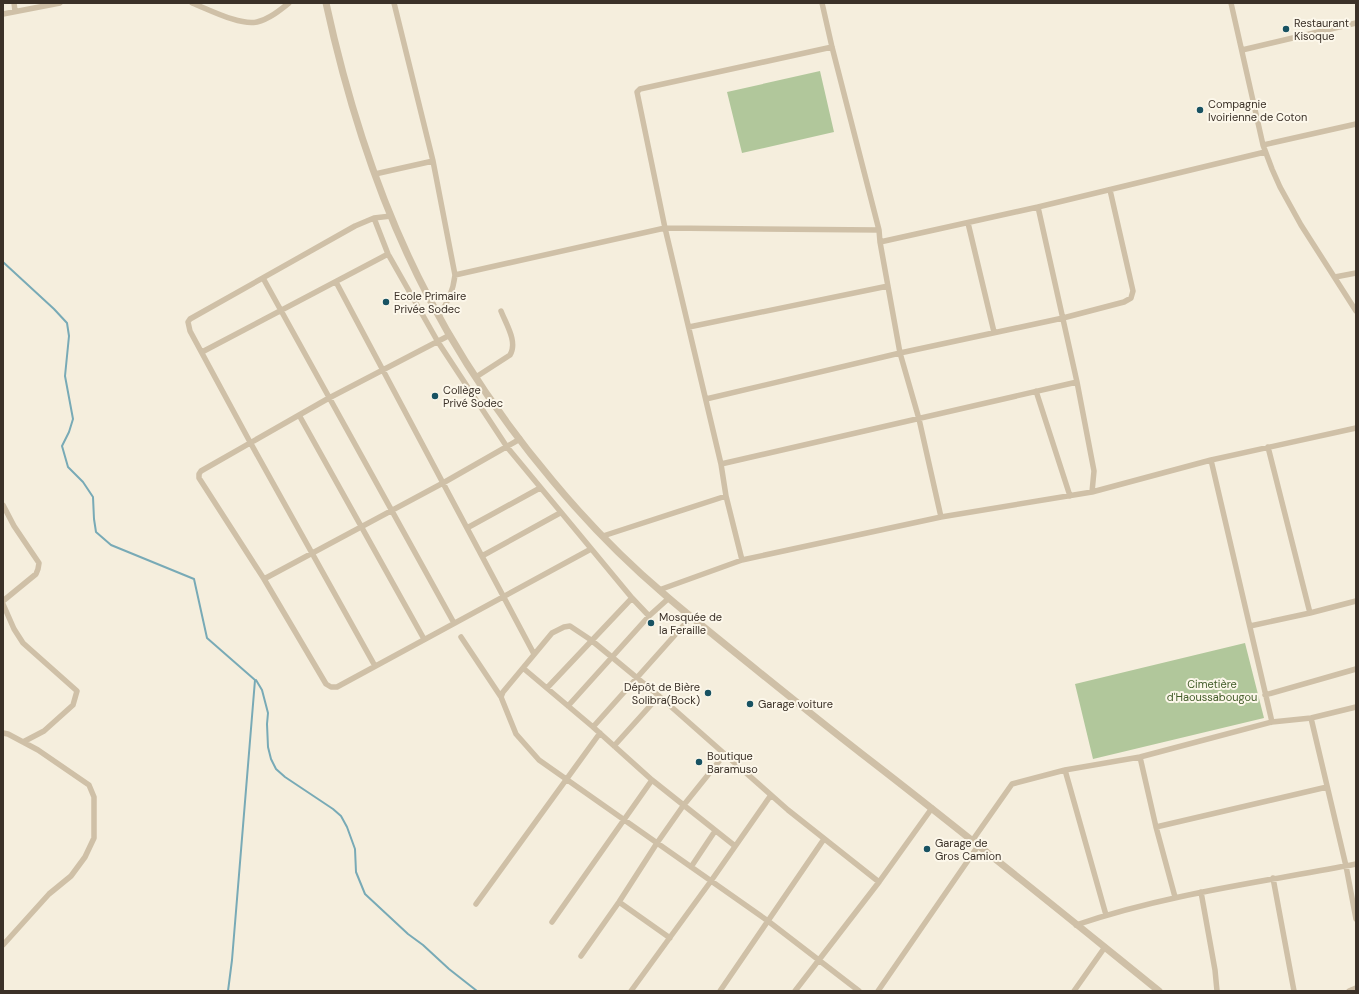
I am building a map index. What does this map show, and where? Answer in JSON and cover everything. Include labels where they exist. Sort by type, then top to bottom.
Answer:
[{"type":"street","points":[[14,3],[15,11]]},
{"type":"street","points":[[3,14],[60,3]]},
{"type":"street","points":[[192,3],[240,22],[256,23],[270,17],[289,3]]},
{"type":"street","points":[[326,3],[350,100],[391,216],[414,268],[439,316],[476,377],[553,482],[603,536],[659,590],[777,687],[932,808],[1159,991]]},
{"type":"street","points":[[394,3],[433,161],[455,275],[454,287],[439,316]]},
{"type":"street","points":[[822,3],[879,230],[900,352],[919,419],[941,517]]},
{"type":"street","points":[[1231,3],[1265,152],[1280,187],[1309,238],[1356,311]]},
{"type":"street","points":[[1242,50],[1356,23]]},
{"type":"street","points":[[742,560],[726,496],[721,464],[706,399],[665,228],[637,92],[640,89],[832,47]]},
{"type":"street","points":[[1263,145],[1356,125]]},
{"type":"street","points":[[880,242],[1038,207],[1265,152]]},
{"type":"street","points":[[376,174],[433,161]]},
{"type":"street","points":[[706,399],[900,352],[1063,318],[1124,302],[1131,298],[1133,291],[1110,190]]},
{"type":"street","points":[[1038,207],[1077,382],[1094,471],[1092,492]]},
{"type":"street","points":[[375,666],[250,442],[188,326],[188,322],[190,319],[355,226],[374,218],[391,216]]},
{"type":"street","points":[[374,218],[388,254],[438,342],[507,447],[560,514],[649,616]]},
{"type":"street","points":[[968,223],[994,332]]},
{"type":"street","points":[[455,275],[665,228],[879,230]]},
{"type":"street","points":[[202,352],[388,254]]},
{"type":"street","points":[[1335,277],[1356,273]]},
{"type":"street","points":[[263,278],[454,623]]},
{"type":"street","points":[[336,282],[534,654]]},
{"type":"street","points":[[689,327],[888,286]]},
{"type":"street","points":[[476,377],[510,355],[513,350],[514,344],[501,311]]},
{"type":"street","points":[[450,335],[329,398],[201,470],[199,474],[199,478],[264,579],[326,684],[331,687],[337,687],[591,550]]},
{"type":"street","points":[[721,464],[1077,382]]},
{"type":"street","points":[[1036,392],[1070,496]]},
{"type":"street","points":[[299,415],[424,639]]},
{"type":"street","points":[[659,590],[742,560],[941,517],[1092,492],[1211,460],[1356,428]]},
{"type":"street","points":[[264,579],[443,483],[520,439]]},
{"type":"street","points":[[1268,447],[1310,613]]},
{"type":"street","points":[[1211,460],[1272,722]]},
{"type":"street","points":[[467,528],[540,488]]},
{"type":"street","points":[[603,536],[726,496]]},
{"type":"street","points":[[3,505],[14,526],[39,563],[36,574],[3,602],[14,629],[23,643],[77,691],[73,706],[44,731],[22,742]]},
{"type":"street","points":[[482,556],[560,514]]},
{"type":"street","points":[[547,688],[632,598]]},
{"type":"street","points":[[568,706],[613,658],[649,616],[669,598]]},
{"type":"street","points":[[1250,626],[1356,601]]},
{"type":"street","points":[[593,727],[636,677],[692,617]]},
{"type":"street","points":[[501,697],[503,692],[552,633],[564,626],[570,626],[591,640],[659,696],[771,795],[879,882]]},
{"type":"street","points":[[461,637],[501,697],[516,734],[539,760],[566,781],[768,921],[859,991]]},
{"type":"street","points":[[523,668],[600,733],[652,780],[735,846]]},
{"type":"street","points":[[1265,695],[1356,669]]},
{"type":"street","points":[[614,746],[659,696]]},
{"type":"street","points":[[972,841],[1012,784],[1065,770],[1140,757],[1272,722],[1311,718],[1356,707]]},
{"type":"street","points":[[1311,718],[1346,866],[1356,919]]},
{"type":"street","points":[[3,733],[8,734],[38,750],[89,785],[94,797],[94,838],[85,858],[71,876],[49,894],[3,945]]},
{"type":"street","points":[[476,904],[600,733]]},
{"type":"street","points":[[581,956],[683,806],[724,755]]},
{"type":"street","points":[[1140,757],[1156,827],[1176,897]]},
{"type":"street","points":[[1065,770],[1106,915]]},
{"type":"street","points":[[552,922],[652,780]]},
{"type":"street","points":[[1156,827],[1327,787]]},
{"type":"street","points":[[631,991],[771,795]]},
{"type":"street","points":[[795,991],[820,961],[932,808]]},
{"type":"street","points":[[691,867],[715,831]]},
{"type":"street","points":[[720,991],[824,839]]},
{"type":"street","points":[[878,991],[978,846]]},
{"type":"street","points":[[1076,925],[1106,915],[1176,897],[1356,864]]},
{"type":"street","points":[[1273,878],[1294,991]]},
{"type":"street","points":[[1201,892],[1215,970],[1217,991]]},
{"type":"street","points":[[619,902],[670,938]]},
{"type":"street","points":[[1074,991],[1105,947]]},
{"type":"street","points":[[1349,991],[1356,988]]},
{"type":"green space","points":[[820,71],[834,132],[742,153],[727,92]]},
{"type":"green space","name":"Cimetière d'Haoussabougou","points":[[1245,643],[1264,718],[1093,759],[1075,684]]},
{"type":"waterway","points":[[3,262],[67,323],[69,336],[65,376],[73,419],[69,432],[62,446],[68,467],[83,482],[93,497],[96,532],[111,545],[194,579],[207,638],[255,680],[232,960],[228,991]]},
{"type":"waterway","points":[[256,680],[262,690],[268,713],[268,747],[271,759],[276,769],[285,777],[341,816],[347,827],[355,849],[356,872],[365,894],[408,934],[477,991]]},
{"type":"place","name":"Restaurant Kisoque","points":[[1286,29]]},
{"type":"place","name":"Compagnie Ivoirienne de Coton","points":[[1200,110]]},
{"type":"place","name":"Ecole Primaire Privée Sodec","points":[[386,302]]},
{"type":"place","name":"Collège Privé Sodec","points":[[435,396]]},
{"type":"place","name":"Mosquée de la Feraille","points":[[651,623]]},
{"type":"place","name":"Dépôt de Bière Solibra(Bock)","points":[[708,693]]},
{"type":"place","name":"Garage voiture","points":[[750,704]]},
{"type":"place","name":"Boutique Baramuso","points":[[699,762]]},
{"type":"place","name":"Garage de Gros Camion","points":[[927,849]]}]
